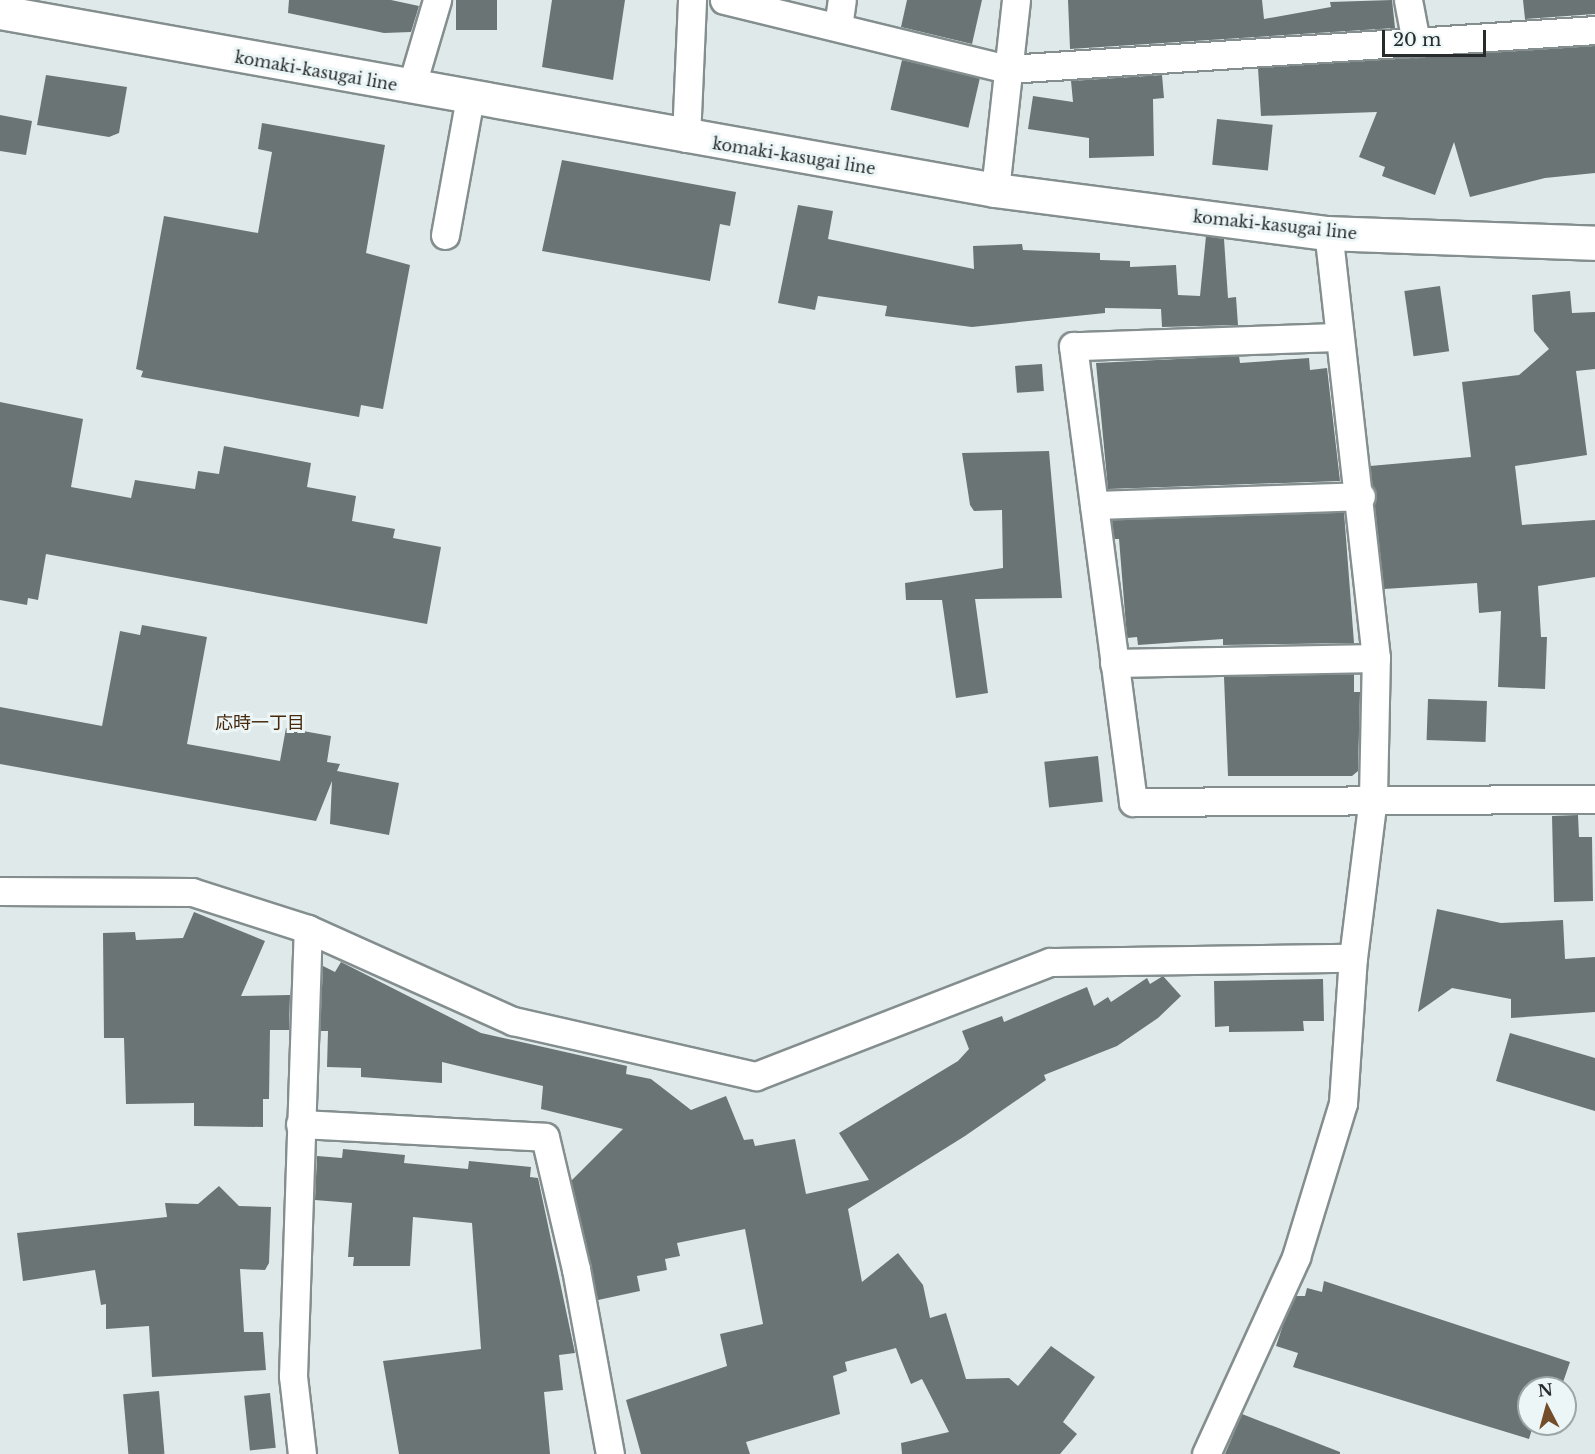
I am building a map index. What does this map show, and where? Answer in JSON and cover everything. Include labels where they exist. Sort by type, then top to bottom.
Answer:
[{"type":"main road","name":"komaki-kasugai line","points":[[0,12],[686,138],[995,190],[1328,233],[1595,243]]},
{"type":"street","points":[[411,88],[437,0]]},
{"type":"street","points":[[686,138],[692,0]]},
{"type":"street","points":[[724,0],[1008,69],[1595,30]]},
{"type":"street","points":[[838,27],[842,0]]},
{"type":"street","points":[[995,190],[1016,0]]},
{"type":"street","points":[[1408,0],[1416,42]]},
{"type":"street","points":[[446,235],[470,98]]},
{"type":"street","points":[[1206,1454],[1296,1257],[1343,1103],[1353,958],[1374,797],[1376,658],[1361,496],[1337,337],[1328,233]]},
{"type":"street","points":[[1337,337],[1073,346],[1133,802],[1374,797],[1595,799]]},
{"type":"street","points":[[1094,505],[1361,496]]},
{"type":"street","points":[[1114,663],[1376,658]]},
{"type":"street","points":[[0,891],[192,892],[308,929],[513,1021],[756,1076],[1050,962],[1353,958]]},
{"type":"street","points":[[302,1454],[294,1376],[300,1124],[308,929]]},
{"type":"street","points":[[300,1124],[545,1137],[576,1269],[610,1454]]},
{"type":"building","points":[[289,0],[391,0],[419,6],[411,32],[384,33],[288,13]]},
{"type":"building","points":[[456,0],[497,0],[497,30],[456,30]]},
{"type":"building","points":[[552,0],[625,0],[613,80],[542,67]]},
{"type":"building","points":[[907,0],[982,0],[972,44],[901,27]]},
{"type":"building","points":[[1068,0],[1262,0],[1264,19],[1331,7],[1330,2],[1392,0],[1395,28],[1070,49]]},
{"type":"building","points":[[1523,0],[1595,0],[1595,14],[1525,19]]},
{"type":"building","points":[[1595,46],[1595,173],[1545,178],[1470,197],[1454,142],[1435,195],[1382,176],[1385,167],[1359,157],[1377,112],[1261,116],[1258,68]]},
{"type":"building","points":[[902,60],[980,78],[968,128],[891,110]]},
{"type":"building","points":[[46,75],[127,87],[119,133],[109,137],[37,125]]},
{"type":"building","points":[[1162,75],[1164,98],[1153,99],[1154,156],[1089,158],[1089,138],[1028,129],[1033,96],[1073,102],[1071,81]]},
{"type":"building","points":[[0,115],[32,121],[26,155],[0,151]]},
{"type":"building","points":[[1217,119],[1273,125],[1268,171],[1212,165]]},
{"type":"building","points":[[262,123],[385,145],[366,253],[410,265],[383,409],[361,405],[359,417],[141,377],[143,371],[136,369],[164,216],[258,233],[272,152],[258,149]]},
{"type":"building","points":[[562,160],[736,192],[730,226],[720,224],[710,281],[542,251]]},
{"type":"building","points":[[798,205],[833,211],[828,239],[974,269],[973,246],[1022,244],[1023,250],[1100,253],[1100,260],[1130,261],[1130,267],[1176,265],[1178,295],[1200,296],[1206,236],[1224,239],[1228,298],[1236,297],[1238,325],[1162,327],[1161,309],[1105,308],[1105,313],[972,327],[885,316],[887,306],[818,296],[815,310],[778,303]]},
{"type":"building","points":[[1440,286],[1449,351],[1414,356],[1404,291]]},
{"type":"building","points":[[1570,291],[1572,313],[1595,312],[1595,369],[1576,371],[1587,455],[1515,466],[1522,525],[1595,520],[1595,577],[1538,586],[1541,637],[1547,637],[1545,689],[1498,687],[1501,611],[1479,613],[1477,583],[1384,589],[1370,466],[1471,457],[1462,382],[1519,375],[1549,349],[1534,331],[1532,295]]},
{"type":"building","points":[[1239,356],[1240,363],[1309,358],[1310,370],[1327,368],[1340,481],[1108,489],[1096,363]]},
{"type":"building","points":[[1042,364],[1044,391],[1017,393],[1015,366]]},
{"type":"building","points":[[0,402],[83,419],[71,487],[131,498],[135,480],[195,489],[198,471],[219,474],[224,446],[311,463],[307,487],[356,496],[352,521],[395,529],[393,538],[441,547],[427,624],[46,554],[38,600],[28,598],[27,605],[0,600]]},
{"type":"building","points":[[1049,451],[1062,598],[975,599],[988,693],[956,698],[942,600],[906,600],[905,583],[1003,568],[1002,510],[974,511],[970,505],[962,453]]},
{"type":"building","points":[[1344,512],[1354,643],[1223,645],[1223,639],[1138,645],[1137,637],[1127,638],[1119,539],[1114,539],[1112,520]]},
{"type":"building","points":[[142,625],[207,637],[187,744],[280,761],[286,728],[331,736],[327,762],[340,764],[337,771],[399,783],[389,835],[330,824],[332,781],[316,821],[0,764],[0,707],[102,726],[120,631],[140,635]]},
{"type":"building","points":[[1354,674],[1354,692],[1360,692],[1358,771],[1352,776],[1228,776],[1224,677]]},
{"type":"building","points":[[1428,699],[1487,701],[1486,742],[1427,740]]},
{"type":"building","points":[[1098,756],[1103,802],[1049,807],[1044,762]]},
{"type":"building","points":[[1578,815],[1579,837],[1592,837],[1593,901],[1554,902],[1552,816]]},
{"type":"building","points":[[1437,909],[1501,923],[1563,920],[1565,959],[1595,957],[1595,1012],[1511,1018],[1511,999],[1452,988],[1418,1012]]},
{"type":"building","points":[[194,912],[265,941],[241,996],[290,995],[289,1030],[270,1030],[269,1099],[263,1099],[263,1127],[194,1126],[194,1103],[126,1104],[124,1038],[104,1038],[103,933],[135,932],[136,940],[183,938]]},
{"type":"building","points":[[341,962],[481,1033],[627,1066],[626,1074],[651,1079],[691,1110],[726,1096],[744,1140],[753,1139],[755,1146],[795,1139],[806,1194],[869,1180],[839,1133],[958,1061],[969,1049],[962,1031],[1002,1016],[1004,1022],[1087,987],[1094,1006],[1108,997],[1111,1002],[1147,978],[1150,984],[1163,976],[1181,996],[1158,1018],[1117,1046],[1044,1075],[1046,1080],[965,1136],[848,1209],[862,1282],[898,1253],[923,1285],[930,1318],[946,1313],[966,1379],[1009,1378],[1018,1386],[1051,1346],[1095,1377],[1063,1422],[1077,1434],[1060,1454],[902,1454],[901,1443],[949,1432],[922,1379],[911,1384],[896,1348],[845,1362],[847,1371],[833,1376],[840,1414],[746,1442],[750,1454],[641,1454],[626,1400],[727,1366],[720,1334],[763,1324],[745,1229],[677,1243],[680,1256],[665,1259],[667,1270],[637,1276],[640,1291],[598,1300],[571,1181],[623,1129],[541,1109],[543,1086],[442,1062],[442,1083],[361,1077],[361,1068],[327,1067],[328,1031],[320,1031],[323,966],[335,972]]},
{"type":"building","points":[[1323,979],[1324,1021],[1303,1021],[1304,1031],[1229,1032],[1229,1026],[1215,1027],[1214,981]]},
{"type":"building","points":[[1510,1033],[1595,1058],[1595,1111],[1496,1081]]},
{"type":"building","points":[[343,1149],[405,1155],[404,1163],[468,1169],[469,1161],[531,1167],[530,1177],[538,1178],[575,1353],[559,1355],[563,1390],[544,1392],[550,1454],[399,1454],[383,1361],[481,1349],[472,1223],[413,1217],[410,1266],[353,1266],[354,1257],[348,1257],[352,1203],[315,1200],[317,1156],[342,1158]]},
{"type":"building","points":[[219,1186],[239,1206],[271,1207],[269,1263],[265,1270],[240,1269],[244,1332],[263,1332],[266,1370],[152,1377],[149,1326],[106,1329],[106,1304],[101,1305],[95,1270],[23,1281],[17,1233],[167,1217],[165,1203],[198,1204]]},
{"type":"building","points":[[1324,1281],[1570,1362],[1565,1376],[1517,1376],[1517,1435],[1293,1367],[1298,1353],[1276,1346],[1284,1322],[1295,1296],[1305,1296],[1307,1288],[1322,1292]]},
{"type":"building","points":[[159,1391],[164,1454],[128,1454],[123,1394]]},
{"type":"building","points":[[270,1393],[276,1448],[250,1450],[244,1396]]},
{"type":"building","points":[[1242,1414],[1340,1452],[1340,1454],[1225,1454]]},
{"type":"district","name":"応時一丁目","points":[[260,723]]}]
